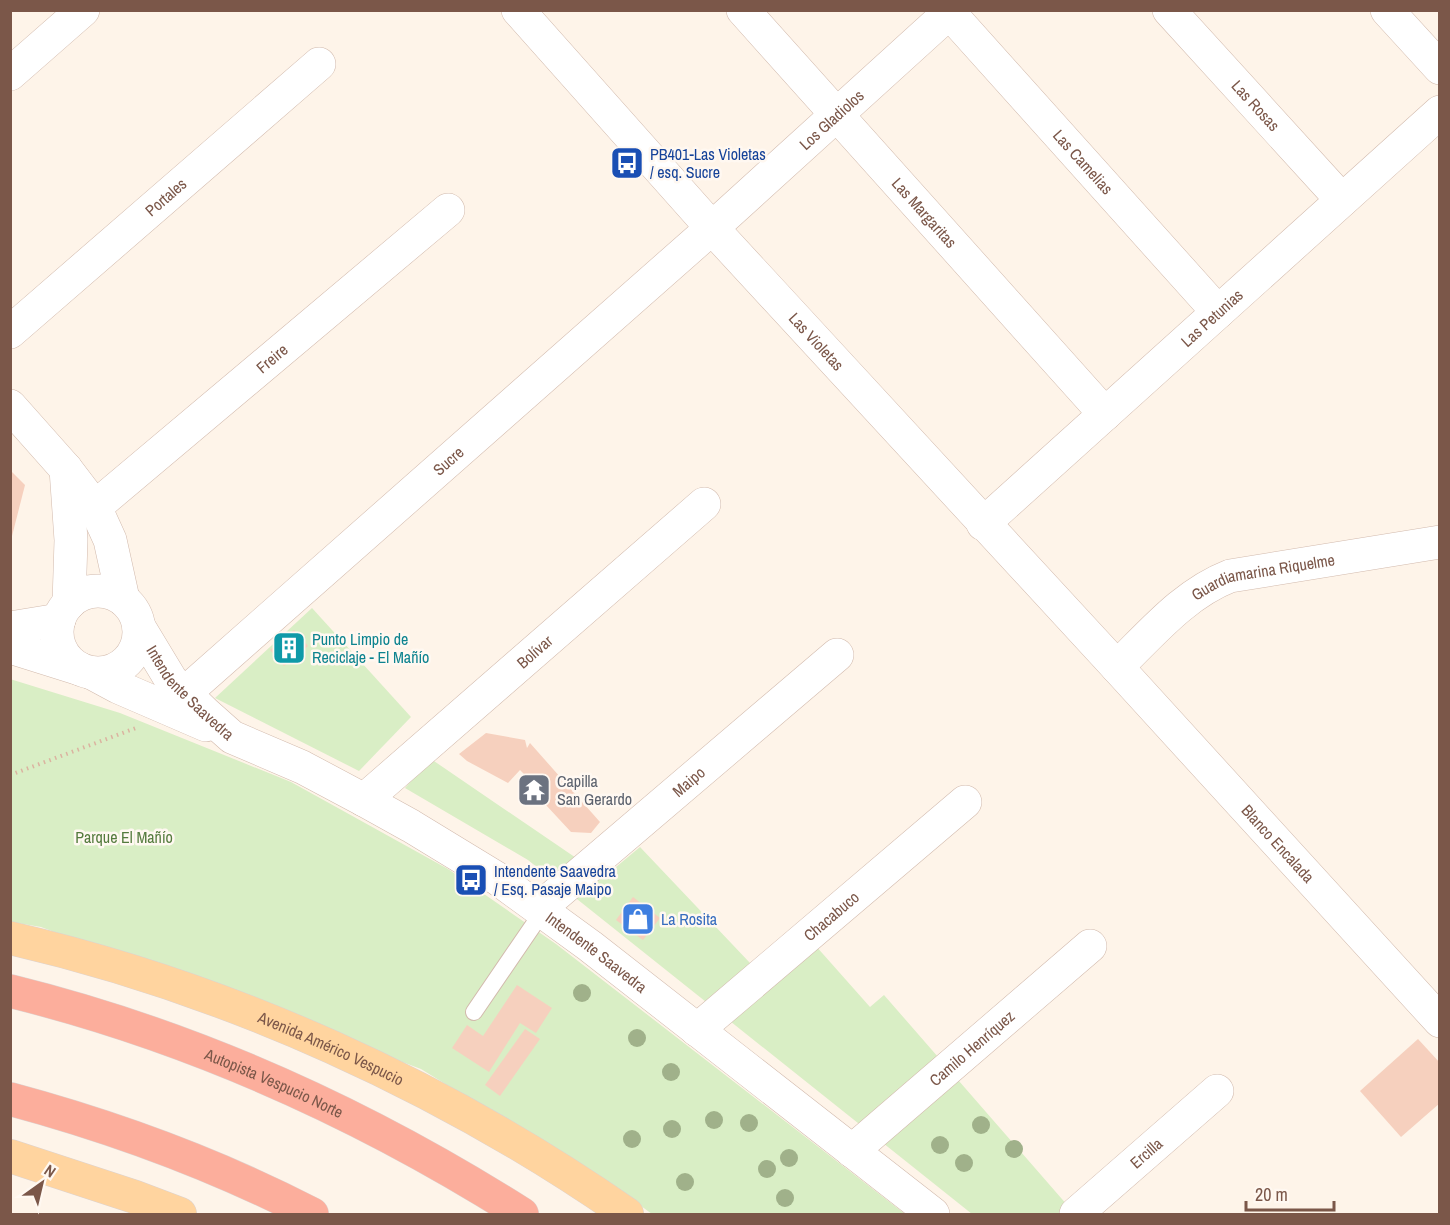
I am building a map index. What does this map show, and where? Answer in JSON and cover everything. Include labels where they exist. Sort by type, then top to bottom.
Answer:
[{"type":"highway","name":"Autopista Vespucio Norte","points":[[10,991],[156,1035],[282,1085],[376,1129],[458,1175],[522,1215]]},
{"type":"highway","points":[[10,1099],[116,1131],[189,1159],[312,1215]]},
{"type":"main road","name":"Avenida Américo Vespucio","points":[[10,938],[153,978],[332,1048],[403,1082],[479,1123],[554,1166],[627,1215]]},
{"type":"main road","points":[[10,1156],[135,1197],[180,1215]]},
{"type":"street","points":[[10,74],[83,10]]},
{"type":"street","name":"Las Violetas","points":[[518,10],[712,228],[1117,667]]},
{"type":"street","name":"Las Margaritas","points":[[743,10],[1105,414]]},
{"type":"street","name":"Las Rosas","points":[[1169,10],[1342,200]]},
{"type":"street","points":[[1388,10],[1440,68]]},
{"type":"street","name":"Los Gladiolos","points":[[712,228],[950,11]]},
{"type":"street","name":"Las Camelias","points":[[950,11],[1218,312]]},
{"type":"street","name":"Portales","points":[[10,332],[319,64]]},
{"type":"street","name":"Las Petunias","points":[[983,524],[1440,112]]},
{"type":"street","name":"Freire","points":[[95,507],[448,210]]},
{"type":"street","name":"Sucre","points":[[182,703],[712,228]]},
{"type":"street","points":[[10,406],[66,469],[95,507],[110,540],[123,599]]},
{"type":"street","points":[[10,628],[64,611],[76,597],[95,591],[105,591],[123,599],[136,614],[139,627],[137,646],[127,662],[111,671],[86,671],[63,653],[58,643],[57,631],[64,611],[72,540],[66,469]]},
{"type":"street","name":"Bolívar","points":[[364,800],[704,504]]},
{"type":"street","name":"Guardiamarina Riquelme","points":[[1117,667],[1194,594],[1230,576],[1440,542]]},
{"type":"street","name":"Intendente Saavedra","points":[[139,627],[182,703],[232,737],[302,767],[455,852],[542,909],[933,1215]]},
{"type":"street","points":[[10,647],[86,671],[118,687],[182,703]]},
{"type":"street","name":"Maipo","points":[[542,909],[837,656]]},
{"type":"street","name":"Blanco Encalada","points":[[1117,667],[1440,1021]]},
{"type":"street","name":"Chacabuco","points":[[697,1030],[965,802]]},
{"type":"street","name":"Camilo Henríquez","points":[[852,1151],[1090,946]]},
{"type":"street","name":"Ercilla","points":[[1076,1215],[1217,1091]]},
{"type":"lane","points":[[474,1012],[542,909]]},
{"type":"path","points":[[10,776],[182,703]]},
{"type":"green space","points":[[312,608],[411,717],[359,771],[215,698]]},
{"type":"green space","name":"Parque El Mañío","points":[[10,679],[120,713],[291,782],[448,869],[556,944],[905,1214],[652,1214],[626,1195],[421,1069],[41,927],[11,922]]},
{"type":"green space","points":[[431,759],[604,877],[640,847],[770,984],[815,945],[870,1007],[884,995],[1075,1214],[972,1214],[528,860],[405,788]]},
{"type":"building","points":[[10,470],[25,485],[11,540],[10,540]]},
{"type":"building","name":"Punto Limpio de Reciclaje - El Mañío","points":[[294,630],[308,646],[284,666],[270,650]]},
{"type":"building","points":[[486,733],[525,740],[527,748],[530,743],[600,822],[591,833],[571,832],[545,804],[549,799],[520,770],[508,783],[467,761],[459,754]]},
{"type":"building","name":"La Rosita","points":[[633,897],[660,918],[643,940],[616,920]]},
{"type":"building","points":[[517,985],[552,1008],[536,1033],[520,1023],[489,1072],[452,1048],[467,1025],[483,1036]]},
{"type":"building","points":[[525,1029],[540,1039],[500,1096],[485,1085]]},
{"type":"building","points":[[1418,1039],[1440,1063],[1440,1103],[1401,1137],[1360,1091]]},
{"type":"place","name":"PB401-Las Violetas / esq. Sucre","points":[[627,163]]},
{"type":"place","name":"Punto Limpio de Reciclaje - El Mañío","points":[[289,648]]},
{"type":"place","name":"Capilla San Gerardo","points":[[534,790]]},
{"type":"place","name":"Intendente Saavedra / Esq. Pasaje Maipo","points":[[471,880]]},
{"type":"place","name":"La Rosita","points":[[638,919]]}]
